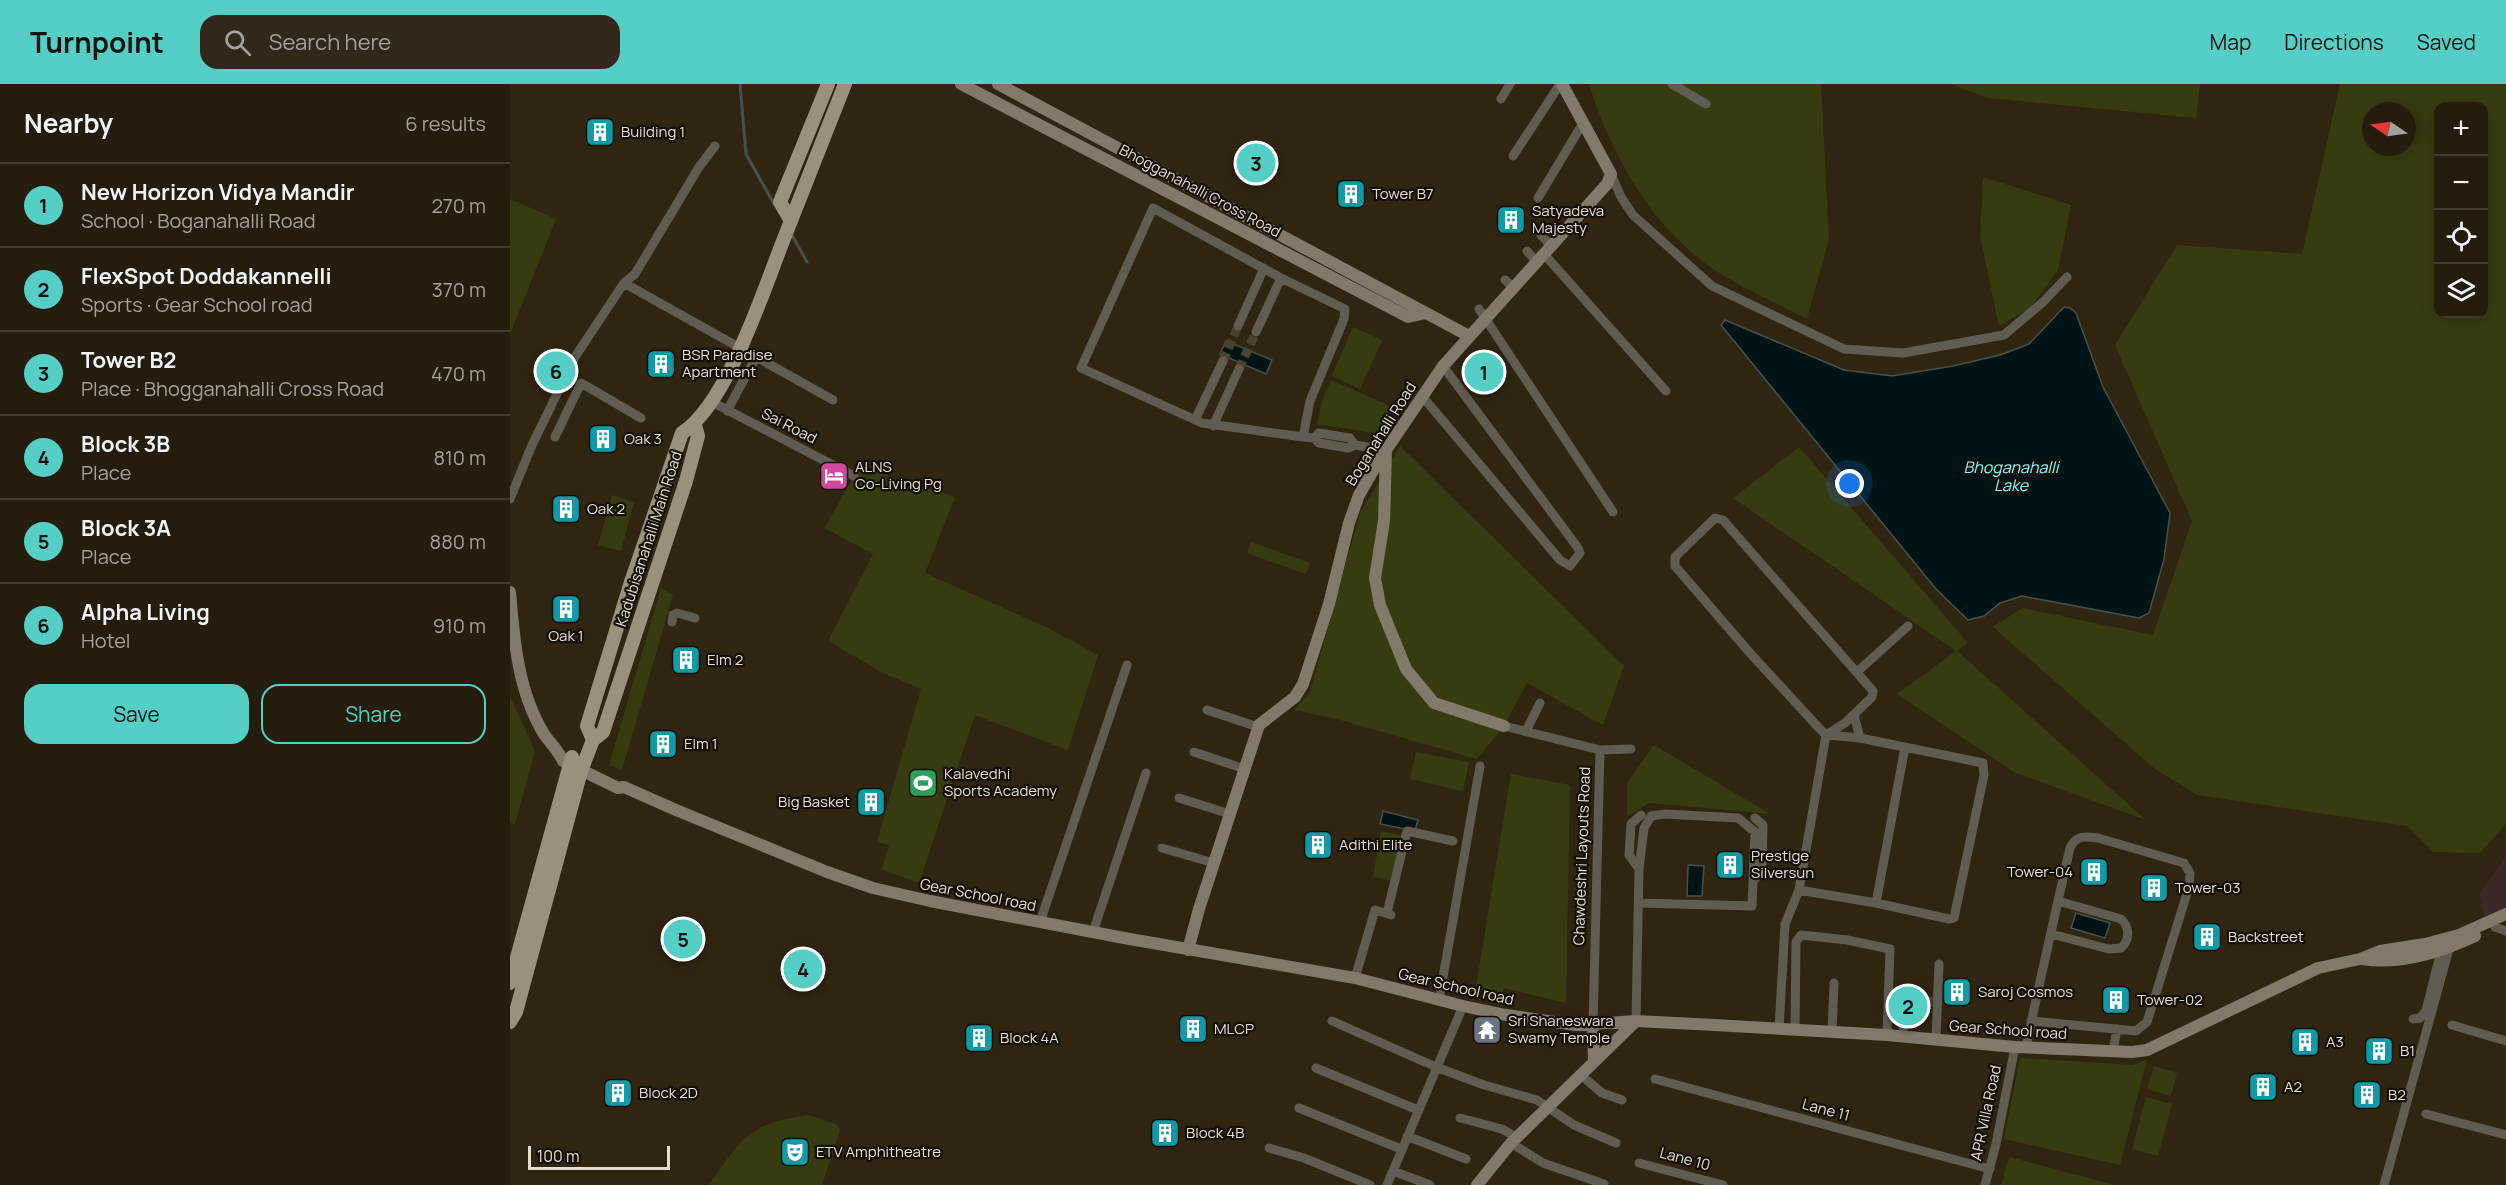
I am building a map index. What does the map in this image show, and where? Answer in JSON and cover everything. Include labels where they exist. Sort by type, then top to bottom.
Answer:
[{"type":"main road","points":[[791,221],[780,202],[828,84]]},
{"type":"main road","points":[[593,740],[587,726],[682,433],[695,425],[712,402],[741,348],[845,84]]},
{"type":"main road","name":"Kadubisanahalli Main Road","points":[[573,761],[603,732],[698,436],[695,425]]},
{"type":"main road","points":[[640,557],[659,562]]},
{"type":"main road","points":[[510,982],[573,761]]},
{"type":"main road","points":[[510,1022],[516,1012],[573,761]]},
{"type":"street","name":"Bhogganahalli Cross Road","points":[[961,84],[1408,317],[1426,313]]},
{"type":"street","name":"Bhogganahalli Cross Road","points":[[998,84],[1469,336]]},
{"type":"street","points":[[1502,99],[1510,84]]},
{"type":"street","points":[[1513,156],[1561,84],[1633,215],[1712,285],[1844,349],[1903,353],[2004,335],[2043,302],[2067,277]]},
{"type":"street","points":[[1672,84],[1706,104]]},
{"type":"street","points":[[1538,198],[1583,123]]},
{"type":"street","points":[[1076,144],[1085,129]]},
{"type":"street","points":[[510,499],[532,445],[575,357],[624,283],[635,274],[699,166],[715,146]]},
{"type":"street","name":"Boganahalli Road","points":[[1258,727],[1269,715],[1295,697],[1303,684],[1329,604],[1349,523],[1359,495],[1386,450],[1443,366],[1469,336],[1482,313],[1508,283],[1544,254],[1607,184],[1611,174]]},
{"type":"street","points":[[1303,437],[1310,401],[1346,313],[1345,309],[1281,278],[1153,208],[1082,368],[1194,420],[1213,426],[1303,437],[1314,438],[1319,433],[1350,438],[1354,445],[1386,450],[1384,521],[1374,578],[1380,605],[1406,669],[1434,703],[1504,726]]},
{"type":"street","points":[[1541,236],[1544,254],[1666,391]]},
{"type":"street","points":[[1527,250],[1544,254]]},
{"type":"street","points":[[1238,326],[1264,268]]},
{"type":"street","points":[[1256,332],[1281,278]]},
{"type":"street","points":[[624,283],[833,400]]},
{"type":"street","points":[[1482,313],[1612,512]]},
{"type":"street","points":[[727,411],[756,357]]},
{"type":"street","points":[[1194,420],[1223,361]]},
{"type":"street","points":[[1422,396],[1560,560],[1570,566],[1574,564],[1580,553],[1578,548],[1443,366]]},
{"type":"street","points":[[1213,426],[1239,369]]},
{"type":"street","points":[[555,436],[581,382],[641,418]]},
{"type":"street","name":"Sai Road","points":[[712,402],[854,476]]},
{"type":"street","points":[[1779,1029],[1785,924],[1799,890],[1826,735],[1854,715],[1874,694],[1858,671],[1723,520],[1715,518],[1675,557],[1676,566],[1713,611],[1826,735],[1860,738],[1983,763],[1984,772],[1954,918],[1949,919],[1876,903],[1799,890]]},
{"type":"street","name":"Gear School road","points":[[510,592],[516,656],[527,694],[543,733],[573,761],[618,788],[624,787],[818,868],[873,888],[1188,950],[1355,978],[1463,1006],[1576,1025],[1635,1022],[1887,1035],[2020,1047],[2132,1052],[2147,1050],[2318,968],[2360,959],[2380,951],[2460,939],[2502,926]]},
{"type":"street","points":[[672,622],[673,615],[677,613],[695,618]]},
{"type":"street","points":[[1858,671],[1908,626]]},
{"type":"street","points":[[1040,922],[1127,664]]},
{"type":"street","points":[[1526,731],[1540,703]]},
{"type":"street","points":[[1188,950],[1258,727],[1207,710]]},
{"type":"street","points":[[1854,715],[1860,738]]},
{"type":"street","name":"Chawdeshri Layouts Road","points":[[1504,726],[1600,750],[1593,1024]]},
{"type":"street","points":[[1876,903],[1905,747]]},
{"type":"street","points":[[1600,750],[1631,749]]},
{"type":"street","points":[[1194,752],[1245,769]]},
{"type":"street","points":[[1439,1000],[1480,766]]},
{"type":"street","points":[[1093,932],[1146,773]]},
{"type":"street","points":[[1179,798],[1230,814]]},
{"type":"street","points":[[1477,1185],[1545,1107],[1635,1022],[1639,869],[1644,828],[1651,816],[1665,814],[1738,818],[1755,832],[1752,906],[1639,903]]},
{"type":"street","points":[[1639,869],[1629,855],[1631,824],[1641,815]]},
{"type":"street","points":[[1753,882],[1762,866],[1763,825],[1755,818]]},
{"type":"street","points":[[1355,978],[1375,910],[1390,914],[1407,831],[1453,841]]},
{"type":"street","name":"APR Villa Road","points":[[1985,1185],[2020,1047],[2031,1021],[2070,848],[2073,841],[2085,836],[2184,863],[2190,873],[2189,886],[2147,1022],[2136,1031],[2117,1029]]},
{"type":"street","points":[[1162,848],[1214,863]]},
{"type":"street","points":[[1967,858],[1978,860]]},
{"type":"street","points":[[2051,934],[2109,949],[2121,948],[2127,939],[2127,926],[2121,919],[2058,901]]},
{"type":"street","name":"Gear School road","points":[[2360,959],[2378,962],[2445,950],[2460,939],[2506,914]]},
{"type":"street","points":[[1795,1030],[1796,942],[1801,935],[1847,940],[1890,949],[1887,1035]]},
{"type":"street","points":[[2413,1019],[2420,1018],[2426,1011],[2445,950]]},
{"type":"street","points":[[2384,1185],[2445,950]]},
{"type":"street","points":[[1936,1039],[1939,964]]},
{"type":"street","points":[[1832,1032],[1834,983]]},
{"type":"street","points":[[1387,1185],[1463,1006]]},
{"type":"street","points":[[1332,1021],[1436,1067],[1484,1085],[1537,1100],[1574,1125],[1604,1140],[1616,1143]]},
{"type":"street","points":[[2031,1021],[2117,1029],[2113,1051]]},
{"type":"street","points":[[1903,1022],[1903,1036]]},
{"type":"street","points":[[1593,1024],[1594,1062]]},
{"type":"street","points":[[2452,1024],[2506,1041]]},
{"type":"street","points":[[1316,1068],[1418,1110]]},
{"type":"street","points":[[1581,1075],[1602,1093],[1622,1100]]},
{"type":"street","name":"Lane 11","points":[[1655,1079],[1990,1169]]},
{"type":"street","points":[[1299,1108],[1401,1149]]},
{"type":"street","points":[[2426,1114],[2506,1136]]},
{"type":"street","points":[[1460,1118],[1502,1129],[1543,1163],[1604,1184]]},
{"type":"street","points":[[1407,1136],[1466,1160]]},
{"type":"street","points":[[1269,1148],[1304,1158],[1370,1185]]},
{"type":"street","name":"Lane 10","points":[[1640,1163],[1723,1185]]},
{"type":"street","points":[[1394,1171],[1430,1185]]},
{"type":"shaded area","points":[[2506,857],[2506,907],[2484,917],[2479,894]]},
{"type":"green space","points":[[1589,84],[1821,84],[1829,239],[1807,319],[1713,269],[1671,232],[1652,210],[1622,162],[1598,111]]},
{"type":"green space","points":[[1950,84],[2200,84],[2196,118],[1988,98]]},
{"type":"green space","points":[[2340,84],[2506,84],[2506,824],[2480,853],[2433,852],[2407,826],[2197,795],[2155,769],[1993,627],[2022,608],[2153,635],[2192,521],[2115,345],[2177,245],[2302,254]]},
{"type":"green space","points":[[1983,177],[2071,205],[2058,270],[2030,308],[1999,326],[1980,236]]},
{"type":"green space","points":[[510,199],[556,219],[510,334]]},
{"type":"green space","points":[[1353,327],[1382,340],[1360,389],[1332,376]]},
{"type":"green space","points":[[1331,380],[1399,410],[1385,435],[1317,424],[1322,401]]},
{"type":"green space","points":[[1400,446],[1624,666],[1603,725],[1527,683],[1504,726],[1477,759],[1337,719],[1294,710],[1310,692],[1360,513]]},
{"type":"green space","points":[[1799,447],[1968,643],[1957,651],[2146,820],[2016,773],[1897,694],[1956,651],[1733,498]]},
{"type":"green space","points":[[860,467],[955,497],[925,573],[1048,628],[1098,655],[1068,750],[975,715],[919,883],[882,870],[889,845],[877,842],[921,689],[883,673],[828,641],[873,554],[824,528]]},
{"type":"green space","points":[[612,495],[634,502],[621,551],[598,545]]},
{"type":"green space","points":[[1251,542],[1310,563],[1306,574],[1247,553]]},
{"type":"green space","points":[[661,588],[673,595],[622,770],[609,765]]},
{"type":"green space","points":[[510,696],[535,751],[515,824],[510,823]]},
{"type":"green space","points":[[1654,745],[1770,814],[1650,803],[1627,816],[1627,783]]},
{"type":"green space","points":[[1416,752],[1469,762],[1463,791],[1410,779]]},
{"type":"green space","points":[[1511,774],[1570,785],[1566,1003],[1504,988],[1501,999],[1475,993]]},
{"type":"green space","points":[[1381,831],[1405,836],[1392,881],[1373,877]]},
{"type":"green space","points":[[2020,1058],[2133,1065],[2147,1059],[2120,1165],[2004,1139]]},
{"type":"green space","points":[[2154,1066],[2177,1073],[2171,1096],[2147,1089]]},
{"type":"green space","points":[[2146,1097],[2172,1104],[2158,1156],[2132,1149]]},
{"type":"green space","points":[[808,1115],[836,1124],[840,1130],[822,1185],[709,1185],[748,1136],[771,1123]]},
{"type":"green space","points":[[2009,1157],[2115,1185],[2001,1185]]},
{"type":"water","name":"Bhoganahalli Lake","points":[[2064,307],[2076,313],[2103,387],[2170,513],[2164,559],[2149,613],[2139,618],[2022,596],[2000,603],[1984,616],[1968,620],[1936,589],[1721,325],[1725,320],[1844,370],[1892,376],[1953,366],[2000,355],[2029,344]]},
{"type":"water","points":[[1226,341],[1272,360],[1266,374],[1220,354]]},
{"type":"water","points":[[1383,811],[1418,820],[1415,831],[1380,824]]},
{"type":"water","points":[[1688,865],[1704,866],[1702,896],[1687,896]]},
{"type":"water","points":[[2076,913],[2110,923],[2105,938],[2071,928]]},
{"type":"waterway","points":[[740,84],[746,154],[774,204]]},
{"type":"waterway","points":[[792,235],[807,262]]},
{"type":"tunnel","points":[[1223,361],[1238,326]]},
{"type":"tunnel","points":[[1239,369],[1256,332]]},
{"type":"tunnel","points":[[1903,1022],[1905,1003],[1914,1000],[1938,1002]]},
{"type":"place","name":"Building 1","points":[[600,132]]},
{"type":"place","name":"Tower B2","points":[[1256,163]]},
{"type":"place","name":"Tower B7","points":[[1351,194]]},
{"type":"place","name":"Satyadeva Majesty","points":[[1511,220]]},
{"type":"place","name":"BSR Paradise Apartment","points":[[661,364]]},
{"type":"place","name":"Alpha Living","points":[[556,371]]},
{"type":"place","name":"New Horizon Vidya Mandir","points":[[1484,372]]},
{"type":"place","name":"Oak 3","points":[[603,439]]},
{"type":"place","name":"ALNS Co-Living Pg","points":[[834,476]]},
{"type":"place","name":"Oak 2","points":[[566,509]]},
{"type":"place","name":"Oak 1","points":[[566,609]]},
{"type":"place","name":"Elm 2","points":[[686,660]]},
{"type":"place","name":"Elm 1","points":[[663,744]]},
{"type":"place","name":"Kalavedhi Sports Academy","points":[[923,783]]},
{"type":"place","name":"Big Basket","points":[[871,802]]},
{"type":"place","name":"Adithi Elite","points":[[1318,845]]},
{"type":"place","name":"Prestige Silversun","points":[[1730,865]]},
{"type":"place","name":"Tower-04","points":[[2094,872]]},
{"type":"place","name":"Tower-03","points":[[2154,888]]},
{"type":"place","name":"Backstreet","points":[[2207,937]]},
{"type":"place","name":"Block 3A","points":[[683,939]]},
{"type":"place","name":"Block 3B","points":[[803,969]]},
{"type":"place","name":"Saroj Cosmos","points":[[1957,992]]},
{"type":"place","name":"Tower-02","points":[[2116,1000]]},
{"type":"place","name":"FlexSpot Doddakannelli","points":[[1908,1006]]},
{"type":"place","name":"MLCP","points":[[1193,1029]]},
{"type":"place","name":"Sri Shaneswara Swamy Temple","points":[[1487,1030]]},
{"type":"place","name":"Block 4A","points":[[979,1038]]},
{"type":"place","name":"A3","points":[[2305,1042]]},
{"type":"place","name":"B1","points":[[2379,1051]]},
{"type":"place","name":"A2","points":[[2263,1087]]},
{"type":"place","name":"Block 2D","points":[[618,1093]]},
{"type":"place","name":"B2","points":[[2367,1095]]},
{"type":"place","name":"Block 4B","points":[[1165,1133]]},
{"type":"place","name":"ETV Amphitheatre","points":[[795,1152]]}]
